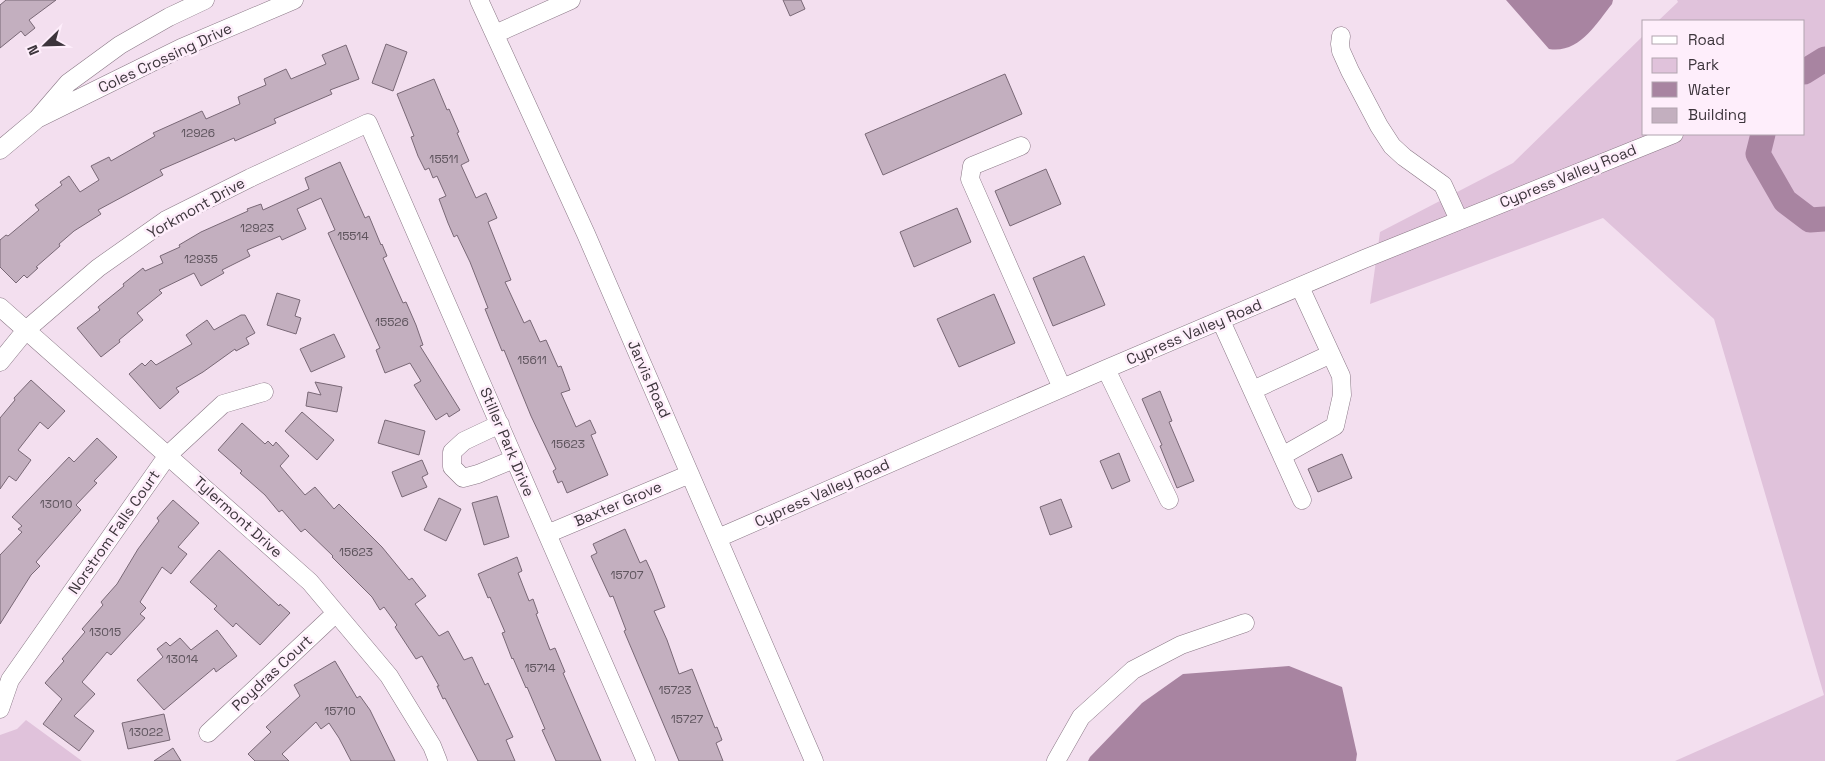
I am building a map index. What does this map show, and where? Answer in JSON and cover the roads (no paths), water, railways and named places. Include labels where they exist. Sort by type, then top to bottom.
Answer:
[{"type":"street","name":"Coles Crossing Drive","points":[[0,150],[37,119],[68,83],[120,45],[169,17],[206,0]]},
{"type":"street","name":"Coles Crossing Drive","points":[[37,119],[140,68],[294,0]]},
{"type":"street","name":"Jarvis Road","points":[[480,0],[582,225],[814,761]]},
{"type":"street","points":[[495,34],[571,0]]},
{"type":"street","points":[[1341,36],[1341,51],[1350,71],[1392,146],[1404,157],[1443,184],[1459,220]]},
{"type":"street","name":"Yorkmont Drive","points":[[0,362],[26,330],[98,268],[166,220],[368,123]]},
{"type":"street","name":"Stiller Park Drive","points":[[368,123],[646,761]]},
{"type":"street","name":"Cypress Valley Road","points":[[718,538],[1106,369],[1300,287],[1459,220],[1672,135]]},
{"type":"street","points":[[1021,146],[972,166],[970,179],[1062,388]]},
{"type":"street","points":[[1282,456],[1335,426],[1342,395],[1341,376],[1300,287]]},
{"type":"street","name":"Tylermont Drive","points":[[0,307],[310,582],[389,676],[432,746],[438,761]]},
{"type":"street","points":[[1221,321],[1302,500]]},
{"type":"street","points":[[1253,390],[1331,354]]},
{"type":"street","points":[[1106,369],[1169,500]]},
{"type":"street","name":"Norstrom Falls Court","points":[[0,709],[10,680],[168,455],[223,404],[264,392]]},
{"type":"street","points":[[500,424],[464,441],[452,452],[452,467],[463,478],[478,474],[514,458]]},
{"type":"street","name":"Baxter Grove","points":[[547,534],[690,474]]},
{"type":"street","name":"Poydras Court","points":[[208,733],[336,613]]},
{"type":"street","points":[[1056,761],[1081,717],[1133,670],[1182,645],[1245,623]]},
{"type":"water","points":[[1506,0],[1613,0],[1612,4],[1586,36],[1569,47],[1549,49]]},
{"type":"water","points":[[1289,666],[1342,687],[1357,754],[1356,761],[1088,761],[1142,703],[1183,674]]},
{"type":"waterway","points":[[1805,71],[1825,59]]},
{"type":"waterway","points":[[1763,135],[1758,154],[1785,201],[1810,220],[1825,219]]}]
